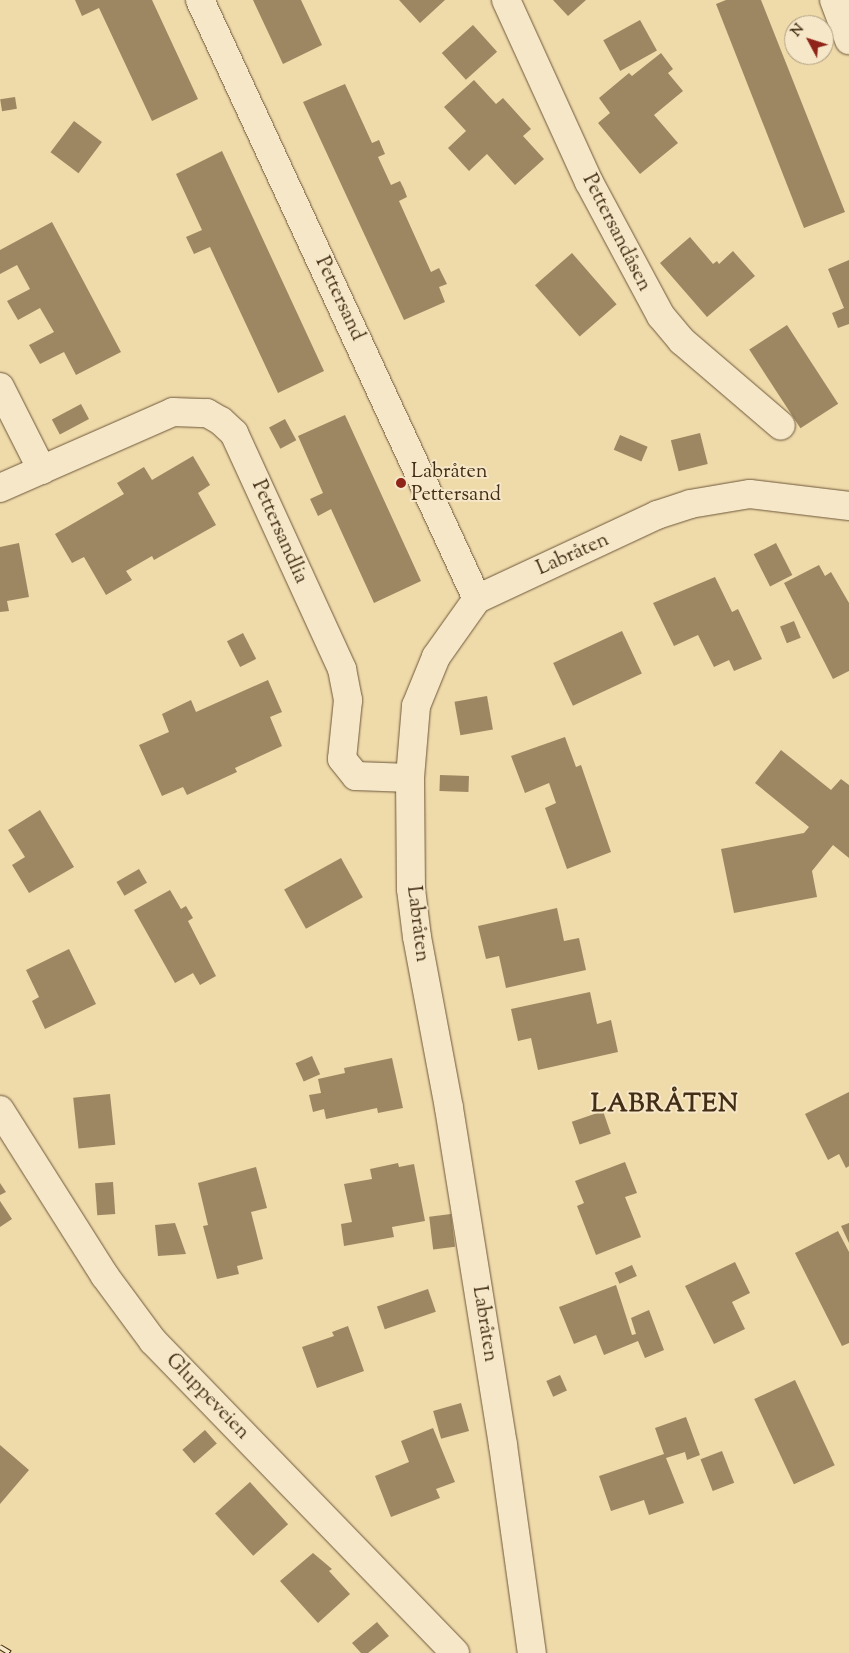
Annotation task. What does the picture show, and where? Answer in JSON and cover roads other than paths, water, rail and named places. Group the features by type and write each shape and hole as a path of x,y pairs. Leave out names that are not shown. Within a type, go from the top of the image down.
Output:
{"street":[{"name":"Pettersand","path":"200,0 476,598"},
{"name":"Pettersandåsen","path":"506,0 589,182 661,316 682,341 781,426"},
{"path":"834,0 849,40"},
{"path":"0,387 42,470"},
{"name":"Pettersandlia","path":"0,488 173,412 198,412 222,421 234,433 342,669 348,700 342,759 356,776 410,778"},
{"name":"Labråten","path":"532,1653 503,1445 452,1127 417,937 412,889 410,778 412,730 423,682 451,632 476,598 657,516 690,504 750,494 849,506"},
{"name":"Gluppeveien","path":"0,1110 105,1276 154,1342 455,1653"}],"railway":[{"path":"0,1647 10,1653"}],"place":[{"name":"Labråten Pettersand","path":"401,483"}],"district":[{"name":"LABRÅTEN","path":"665,1105"}]}
